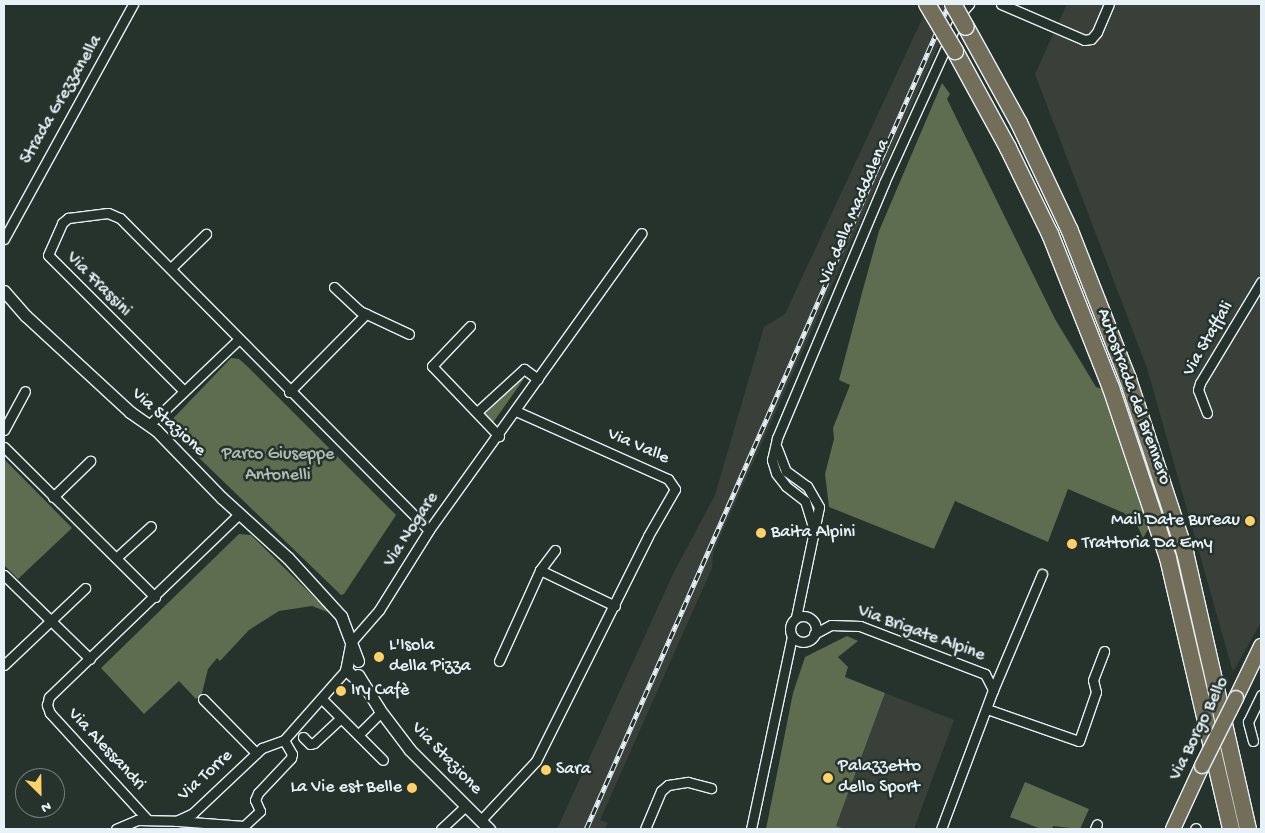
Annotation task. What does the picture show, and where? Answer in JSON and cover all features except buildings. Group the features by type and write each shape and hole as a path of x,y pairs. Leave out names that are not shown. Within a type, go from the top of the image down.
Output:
{"highway":[{"name":"Autostrada del Brennero","path":"928,4 1008,148 1050,234 1111,388 1168,558 1231,829"},
{"name":"Autostrada del Brennero","path":"953,4 1019,123 1070,232 1128,379 1185,552 1248,829"}],"main road":[{"name":"Via Borgo Bello","path":"1174,829 1202,766 1261,646"}],"street":[{"name":"Strada Grezzanella","path":"4,239 134,4"},
{"name":"Via della Maddalena","path":"751,829 789,659 792,636 791,624 796,617 803,594 814,530 818,520 815,497 780,463 776,454 777,438 884,183 962,12 969,4"},
{"path":"1001,4 1078,38 1091,39 1109,4"},
{"name":"Via Frassini","path":"184,391 54,265 48,256 48,247 62,223 68,218 108,213 120,218 289,392 429,530"},
{"name":"Via Nogare","path":"352,641 379,610 429,530 499,436 642,233"},
{"path":"170,268 206,234"},
{"name":"Via Staffali","path":"1207,413 1198,390 1200,383 1261,282"},
{"path":"334,287 366,314 408,334"},
{"name":"Via Stazione","path":"4,291 8,301 130,412 150,424 239,514 288,558 335,608 346,625 352,641 355,671 381,712 410,750 489,829"},
{"path":"289,392 366,314"},
{"path":"470,326 432,366 499,436"},
{"path":"150,424 239,340"},
{"path":"477,412 524,369 538,379"},
{"path":"4,430 25,391"},
{"name":"Via Valle","path":"480,821 536,761 658,518 675,492 674,484 516,411"},
{"path":"4,448 155,596"},
{"path":"53,497 90,462"},
{"name":"Via Alessandri","path":"147,819 65,730 50,713 46,705 49,697 239,514"},
{"path":"116,558 151,526"},
{"path":"499,661 540,570 555,550"},
{"path":"540,570 615,606"},
{"name":"Via Brigate Alpine","path":"941,829 993,690 1042,574"},
{"path":"4,576 90,659"},
{"path":"4,665 85,588"},
{"name":"Via della Maddalena","path":"789,659 814,634 803,594"},
{"path":"796,617 811,619"},
{"name":"Via Brigate Alpine","path":"811,619 828,626 860,626 976,669 985,674 993,690"},
{"name":"Via Brigate Alpine","path":"814,634 828,626"},
{"path":"792,636 804,642"},
{"path":"987,709 1079,741 1096,692 1093,680 1104,651"},
{"name":"Via Torre","path":"176,821 208,801 218,786 256,753 284,740 322,699 355,671"},
{"path":"1253,741 1248,722 1261,695"},
{"path":"322,699 383,760"},
{"name":"Via Torre","path":"203,700 256,753"},
{"path":"359,734 381,712"},
{"path":"303,737 310,744 314,743 340,719"},
{"name":"Via Torre","path":"116,829 137,820 147,819 240,829 260,811 256,800 258,793 291,758 292,754 284,740"},
{"path":"645,829 661,791 668,785 688,782 712,788"},
{"path":"441,829 466,806"}],"shaded area":[{"path":"929,4 957,4 713,553 712,568 600,820 608,823 605,829 557,829 673,574 715,495 764,327 785,314"},
{"path":"1067,4 1261,4 1261,622 1233,672 1147,368 1035,74"},
{"path":"885,693 954,720 914,829 845,829 836,826"}],"green space":[{"path":"942,83 950,94 947,99 1055,319 1096,387 1106,390 1149,528 1143,538 1137,525 1124,513 1068,489 1048,542 955,501 934,549 829,507 825,474 834,439 833,428 850,385 839,380 862,293 879,231"},
{"name":"Parco Giuseppe Antonelli","path":"231,358 239,359 247,366 396,515 344,594 341,595 166,426"},
{"path":"520,378 523,380 492,424 484,415"},
{"path":"4,459 72,528 18,579 4,565"},
{"path":"239,534 251,535 330,613 312,606 279,611 249,630 220,661 217,658 208,669 202,693 196,699 179,681 144,714 101,668"},
{"path":"847,636 858,641 838,657 848,667 845,677 885,693 836,826 845,829 766,829 793,693 805,657"},
{"path":"1025,782 1089,809 1080,829 1053,826 1052,829 1041,829 1010,817"}],"railway":[{"path":"586,829 949,4"}],"place":[{"name":"Mail Date Bureau","path":"1250,521"},
{"name":"Baita Alpini","path":"761,533"},
{"name":"Trattoria Da Emy","path":"1072,544"},
{"name":"L'Isola della Pizza","path":"379,657"},
{"name":"Iry Cafè","path":"341,691"},
{"name":"Sara","path":"546,770"},
{"name":"Palazzetto dello Sport","path":"828,778"},
{"name":"La Vie est Belle","path":"412,788"}]}
